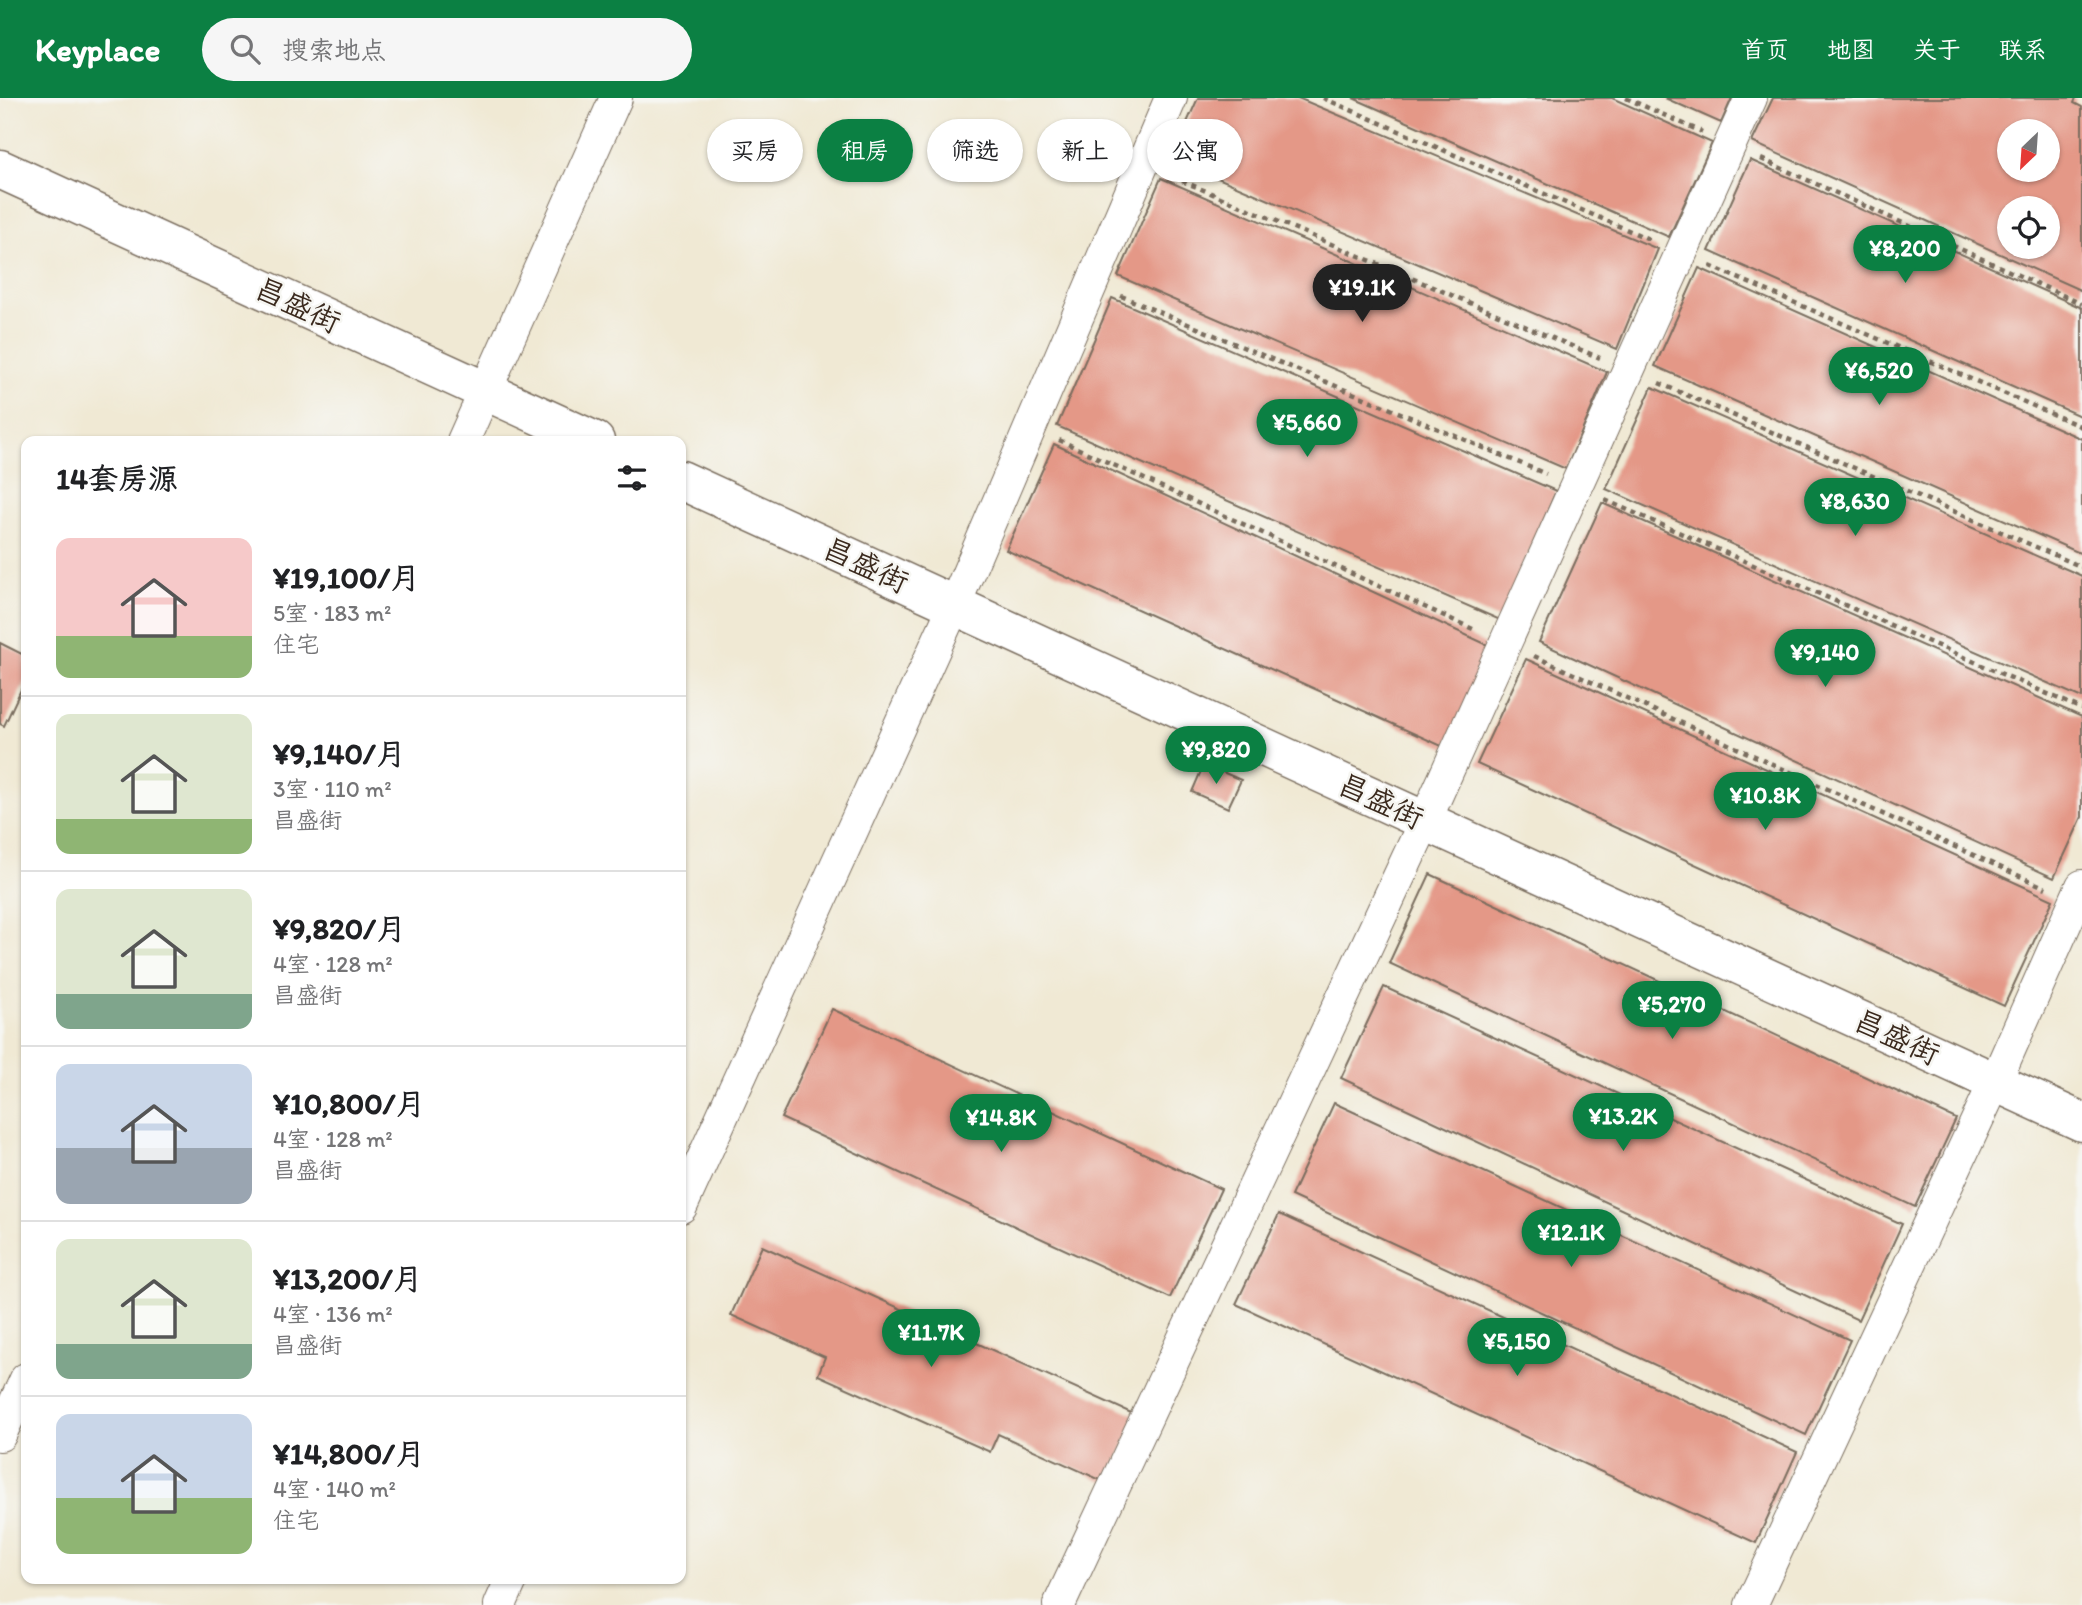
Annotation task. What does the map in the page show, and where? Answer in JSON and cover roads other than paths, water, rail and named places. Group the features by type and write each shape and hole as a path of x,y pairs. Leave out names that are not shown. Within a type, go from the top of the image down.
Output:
{"street":[{"path":"465,436 616,98"},
{"path":"686,1197 954,606 1171,98"},
{"path":"1059,1605 1425,821 1751,98"},
{"name":"昌盛街","path":"0,169 584,436"},
{"name":"昌盛街","path":"686,482 2082,1122"},
{"path":"1751,1605 1995,1082 2079,894"},
{"path":"0,1435 21,1390"},
{"path":"500,1605 509,1584"}]}
